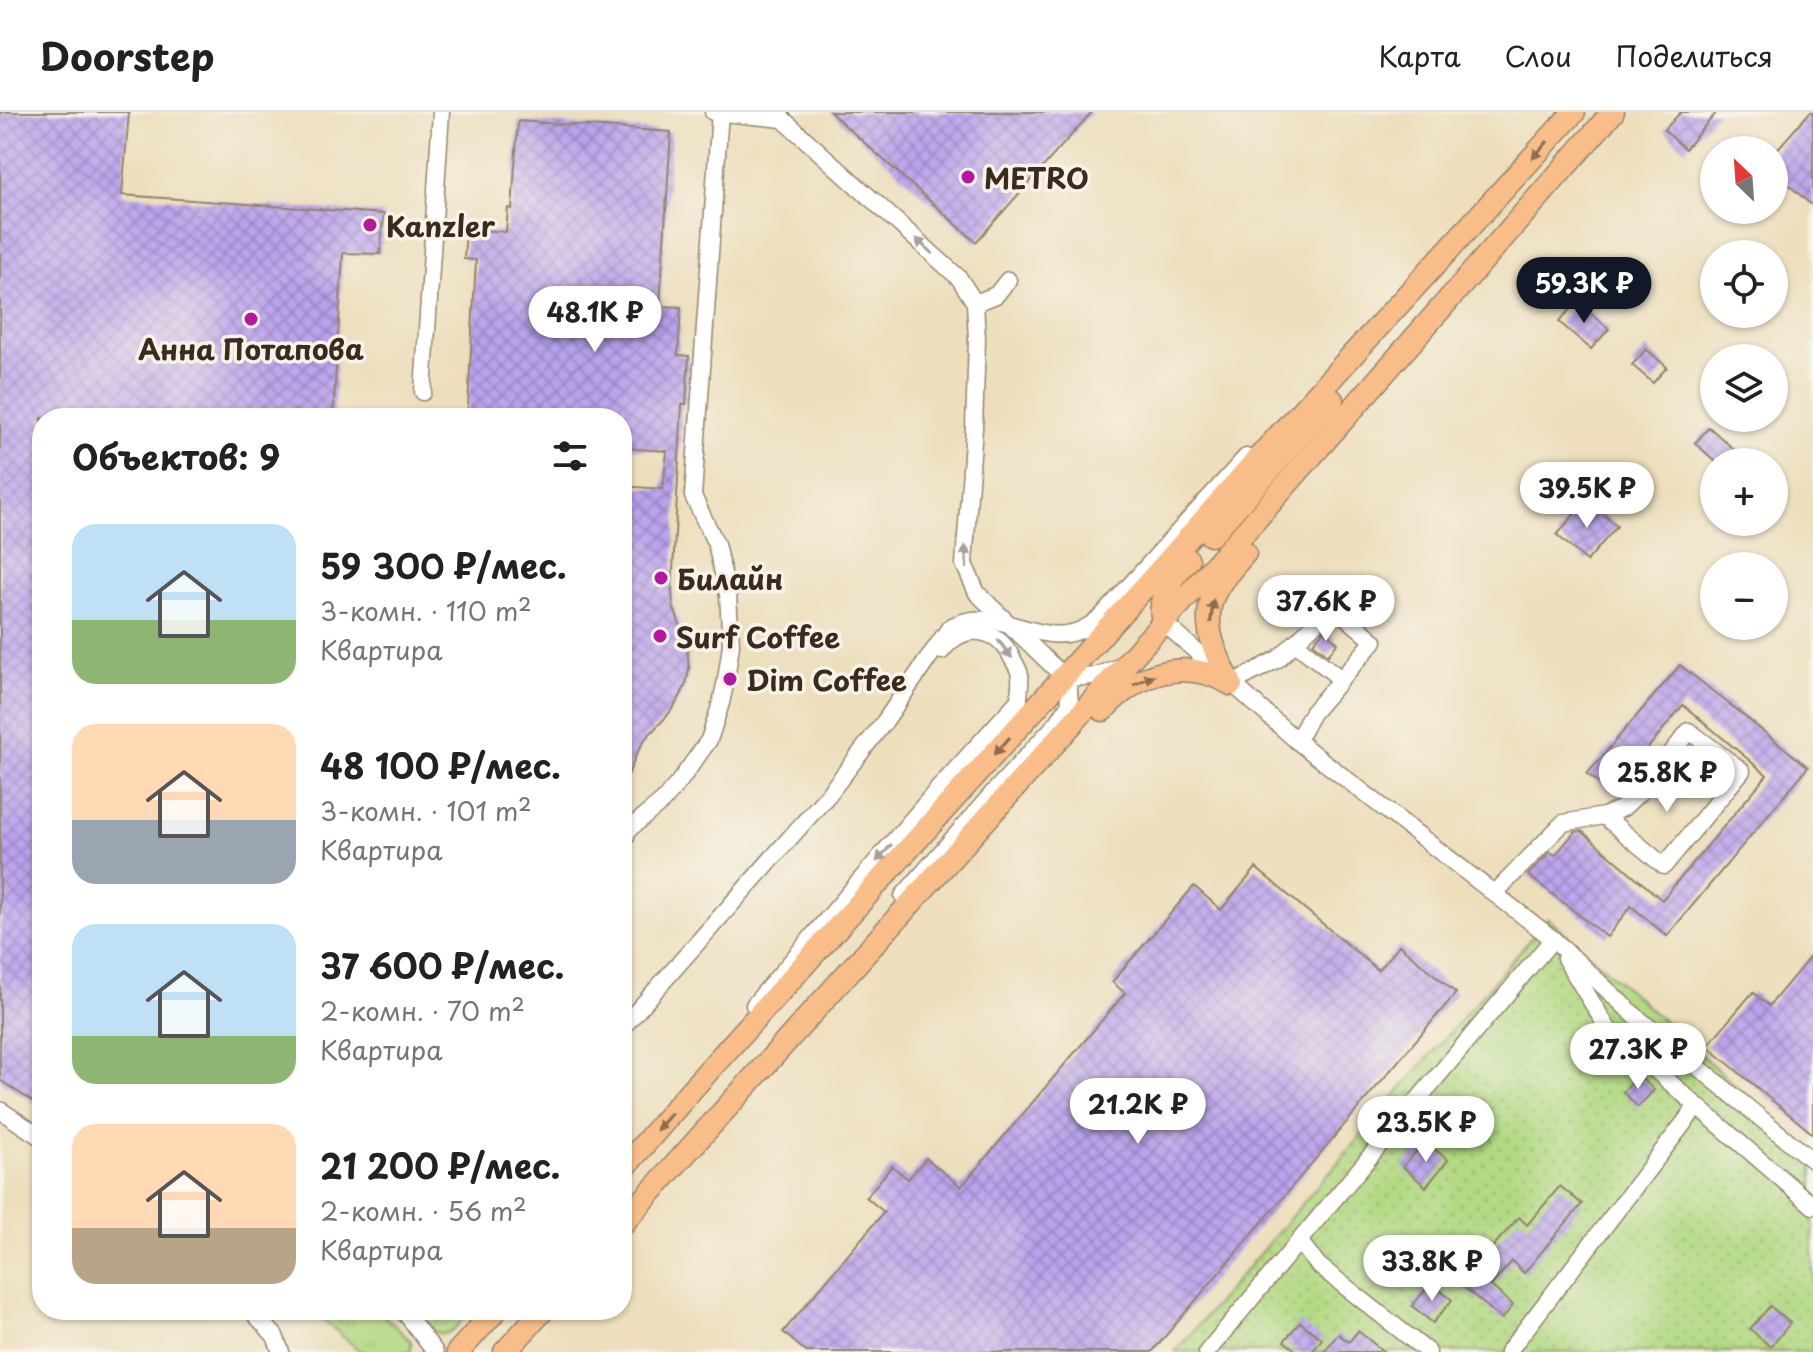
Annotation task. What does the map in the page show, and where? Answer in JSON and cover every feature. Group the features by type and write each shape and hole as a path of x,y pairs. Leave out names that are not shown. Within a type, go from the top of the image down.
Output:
{"main road":[{"path":"632,1159 1254,463 1574,112"},
{"path":"632,1213 1250,526 1613,112"},
{"path":"1231,684 1215,654 1210,634 1210,609 1214,594 1226,576 1621,124 1626,112"},
{"path":"1163,622 1161,601 1179,570 1442,277 1469,229"},
{"path":"1095,642 1133,624 1163,622"},
{"path":"853,969 883,956 1116,696 1141,679 1175,671 1217,676 1231,684"},
{"path":"458,1352 487,1320"},
{"path":"505,1352 534,1320"}],"street":[{"path":"423,392 441,112"},
{"path":"632,827 663,801 679,782 709,740 721,703 731,645 728,595 716,544 693,496 718,112 776,116 959,278 975,303 974,428 964,564 977,593 1064,677 1070,703 1058,722 732,1093 723,1111"},
{"path":"975,303 996,295 1008,280"},
{"path":"632,1017 837,783 885,721 950,627 963,620 1005,621 1033,631 1063,634 1083,629 1101,617 1345,350 1390,315"},
{"path":"1231,684 1278,659 1333,606 1374,641 1312,713 1297,741"},
{"path":"1163,622 1297,741 1554,940 1633,1014 1813,1161"},
{"path":"691,1090 701,1067 938,789 1019,700 1020,674 1010,653 997,638 981,631 963,634 949,642 850,776 837,783"},
{"path":"1295,643 1341,679"},
{"path":"1064,677 1083,679 1129,661"},
{"path":"1495,893 1563,823 1604,816 1623,808 1641,791 1689,731 1742,771 1664,866 1604,816"},
{"path":"1554,940 1608,1029 1813,1206"},
{"path":"1207,1352 1554,940"},
{"path":"1508,1352 1697,1106"},
{"path":"0,1110 32,1131"},
{"path":"1299,1241 1318,1265 1428,1352"},
{"path":"260,1320 275,1336 281,1352"},
{"path":"411,1320 435,1352"}],"green space":[{"path":"1548,918 1813,1155 1813,1352 1175,1352"},
{"path":"324,1320 389,1320 411,1341 411,1352 361,1352"},
{"path":"428,1320 462,1320 450,1332 433,1331"}],"building":[{"path":"0,112 129,112 122,195 384,214 380,254 343,253 334,408 32,408 32,1101 0,1080"},
{"name":"METRO","path":"830,112 1092,112 976,242"},
{"path":"1681,112 1717,112 1685,149 1664,130"},
{"path":"1813,112 1813,206 1788,184 1788,137"},
{"path":"518,121 671,132 660,306 681,307 678,355 689,356 686,404 682,404 672,589 673,606 687,643 689,670 679,699 645,739 632,765 632,487 663,489 667,451 632,449 632,408 468,408 476,260 464,259 466,229 506,232 508,208 512,209"},
{"path":"1577,301 1609,329 1591,349 1559,322"},
{"path":"1646,349 1667,367 1653,383 1632,365"},
{"path":"1705,432 1715,432 1732,448 1701,448 1695,443"},
{"path":"1586,500 1617,526 1587,561 1557,535"},
{"path":"1360,577 1387,600 1371,619 1344,596"},
{"path":"1324,630 1338,643 1328,655 1313,643"},
{"path":"1680,665 1808,767 1667,936 1631,906 1607,937 1528,875 1550,852 1555,855 1575,832 1582,831 1662,900 1767,775 1683,705 1612,792 1587,774"},
{"path":"1256,868 1378,970 1399,945 1456,993 1152,1352 806,1352 783,1332 884,1212 866,1197 892,1166 908,1179 926,1158 961,1187 1125,993 1112,982 1194,886 1221,910"},
{"path":"1813,953 1813,1134 1707,1046 1753,992 1769,1006"},
{"path":"1639,1076 1654,1090 1638,1107 1623,1092"},
{"path":"1425,1141 1448,1160 1426,1187 1403,1167"},
{"path":"1560,1186 1582,1204 1524,1273 1512,1261 1491,1286 1513,1305 1502,1319 1459,1283 1519,1217 1527,1225"},
{"path":"1431,1283 1452,1300 1433,1323 1412,1306"},
{"path":"1770,1306 1790,1323 1771,1347 1750,1329"},
{"path":"1300,1322 1322,1339 1312,1352 1298,1352 1284,1341"},
{"path":"1358,1331 1384,1352 1324,1352 1338,1334 1349,1342"}],"place":[{"name":"METRO","path":"968,177"},
{"name":"Kanzler","path":"370,225"},
{"name":"Анна Потапова","path":"251,319"},
{"name":"Билайн","path":"661,578"},
{"name":"Surf Coffee","path":"660,636"},
{"name":"Dim Coffee","path":"730,679"}]}
